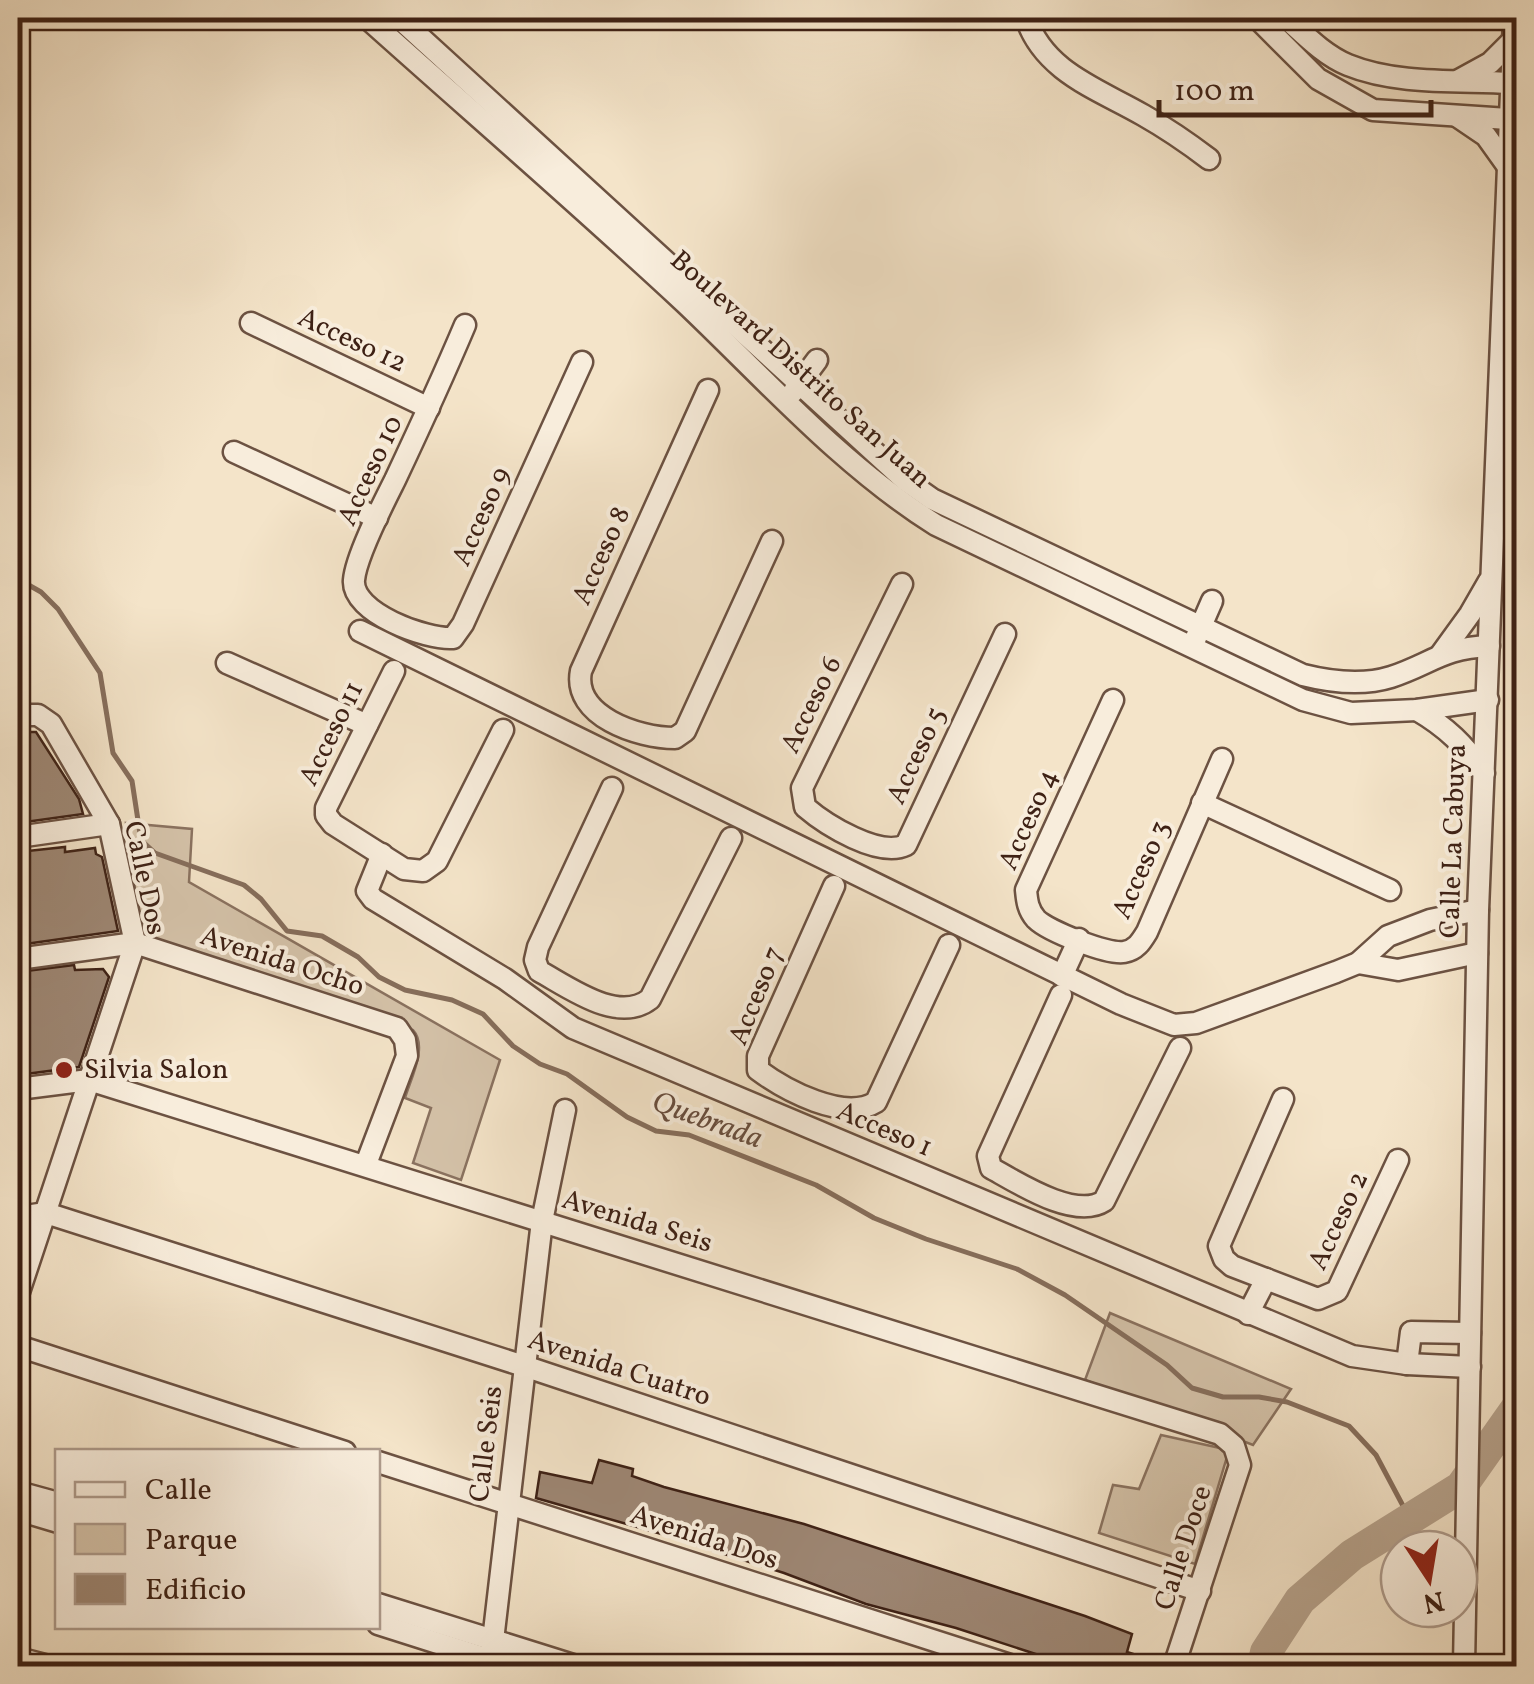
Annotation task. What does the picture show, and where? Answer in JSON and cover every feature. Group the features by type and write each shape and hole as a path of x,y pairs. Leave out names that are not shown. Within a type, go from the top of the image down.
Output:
{"street":[{"name":"Boulevard Distrito San Juan","path":"367,18 682,300 896,500 936,524 1196,638 1303,676 1362,682 1391,677 1464,647 1490,646"},
{"name":"Boulevard Distrito San Juan","path":"399,18 904,480 932,499 1196,638 1303,700 1352,714 1488,700"},
{"path":"1026,18 1030,31 1050,58 1077,80 1167,129 1209,159"},
{"path":"1257,18 1318,79 1373,110 1508,120"},
{"path":"1286,18 1345,64 1378,75 1510,83"},
{"name":"Calle La Cabuya","path":"1464,1666 1478,910 1514,18"},
{"path":"1459,80 1490,63 1513,40"},
{"path":"1457,116 1486,136 1506,164"},
{"name":"Acceso 12","path":"250,323 430,408"},
{"name":"Acceso 10","path":"396,624 362,603 354,579 377,518 465,325"},
{"path":"787,400 817,360"},
{"name":"Acceso 9","path":"396,624 434,639 453,638 463,624 582,362"},
{"name":"Acceso 8","path":"627,728 591,708 578,684 581,671 708,390"},
{"path":"234,452 377,518"},
{"path":"613,756 627,728 665,738 674,738 685,730 772,542"},
{"path":"1440,654 1470,614 1492,574"},
{"name":"Acceso 6","path":"846,834 805,807 802,788 902,584"},
{"path":"1196,638 1212,601"},
{"path":"387,644 396,624"},
{"path":"360,630 832,864 1062,986 1174,1025 1196,1023 1358,964 1388,936 1430,920 1478,910"},
{"name":"Acceso 5","path":"846,834 880,848 896,850 906,844 1005,634"},
{"path":"227,663 367,725"},
{"name":"Acceso 11","path":"382,854 333,824 326,815 394,671"},
{"name":"Acceso 4","path":"1079,940 1037,920 1027,904 1026,890 1113,700"},
{"path":"1416,710 1442,725 1465,746 1484,772"},
{"name":"Calle Dos","path":"18,1295 134,942 108,824 51,724 28,715"},
{"path":"382,854 404,868 423,872 430,869 503,730"},
{"name":"Acceso 3","path":"1079,940 1122,953 1137,947 1222,759"},
{"path":"612,788 538,947 536,960 539,971 587,997 628,1010 650,999 731,838"},
{"path":"1202,803 1390,890"},
{"path":"18,838 108,824"},
{"path":"832,864 846,834"},
{"name":"Acceso 1","path":"382,854 367,891 373,899 505,979 573,1028 1352,1356 1470,1367"},
{"name":"Acceso 7","path":"834,886 758,1056 758,1070 811,1100 854,1110 876,1102 950,946"},
{"path":"1079,940 988,1156 990,1168 1032,1191 1084,1208 1104,1200 1180,1048"},
{"name":"Avenida Ocho","path":"18,960 134,942 397,1028 405,1040 407,1056 366,1164"},
{"path":"1358,964 1398,970 1477,953"},
{"path":"573,1028 587,997"},
{"name":"Avenida Seis","path":"18,1089 89,1080 1220,1434 1234,1446"},
{"path":"1248,1314 1266,1279 1232,1266 1218,1246 1283,1099"},
{"path":"800,1125 811,1100"},
{"name":"Calle Seis","path":"496,1658 508,1504 542,1221 565,1110"},
{"name":"Acceso 2","path":"1266,1279 1318,1298 1337,1291 1398,1160"},
{"path":"1021,1216 1032,1191"},
{"name":"Avenida Cuatro","path":"18,1216 46,1213 524,1366 1200,1591"},
{"path":"1408,1364 1411,1332 1470,1333"},
{"path":"18,1346 336,1449"},
{"name":"Calle Doce","path":"1174,1666 1240,1465 1234,1446"},
{"name":"Avenida Dos","path":"380,1463 1014,1666"},
{"path":"18,1492 55,1502"},
{"path":"18,1510 55,1521"},
{"path":"380,1605 496,1658"},
{"path":"380,1625 496,1658 576,1666"},
{"path":"18,1658 48,1666"}],"green space":[{"path":"126,823 192,829 189,882 500,1060 461,1180 413,1163 431,1108 405,1098 419,1053 413,1030 141,935"},
{"path":"1110,1313 1291,1389 1253,1445 1085,1380"},
{"path":"1161,1435 1229,1450 1195,1564 1099,1533 1113,1485 1139,1489"}],"building":[{"path":"18,732 36,732 79,799 83,814 18,823"},
{"path":"65,847 65,852 95,848 102,857 118,931 18,945 18,852"},
{"path":"74,965 75,970 103,969 109,977 79,1067 18,1075 18,972"},
{"path":"599,1460 633,1469 632,1476 664,1487 804,1524 1085,1616 1132,1634 1127,1652 1161,1666 1081,1666 1051,1659 866,1604 665,1535 536,1498 540,1472 592,1483"}],"waterway":[{"name":"Quebrada","path":"18,579 41,592 58,609 100,673 113,753 132,781 141,840 155,853 244,885 287,931 322,936 358,957 379,977 405,990 452,1000 483,1014 513,1046 540,1064 567,1074 627,1117 656,1131 689,1135 816,1185 874,1218 1017,1269 1065,1295 1167,1365 1192,1388 1223,1397 1287,1402 1349,1426 1376,1455 1410,1519"},
{"path":"1263,1666 1266,1652 1300,1600 1352,1555 1461,1487 1516,1409"}],"place":[{"name":"Silvia Salon","path":"64,1070"}]}
